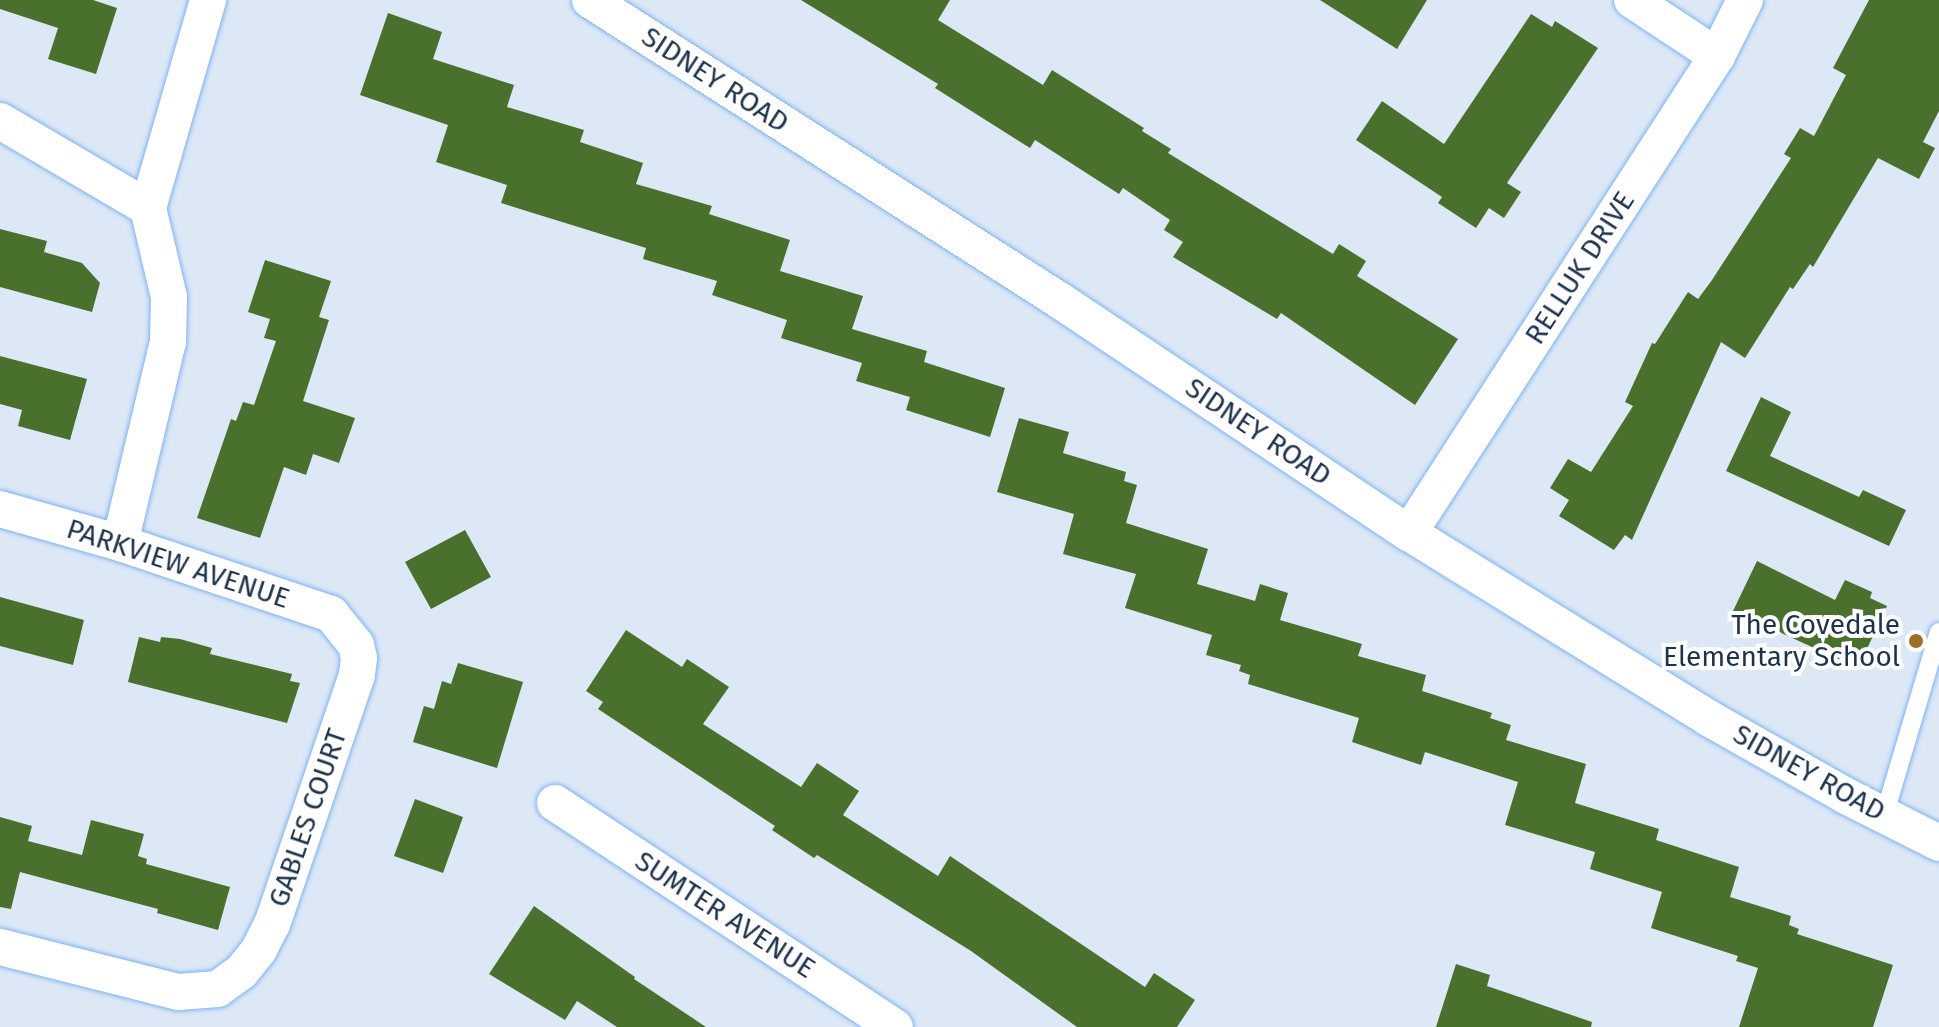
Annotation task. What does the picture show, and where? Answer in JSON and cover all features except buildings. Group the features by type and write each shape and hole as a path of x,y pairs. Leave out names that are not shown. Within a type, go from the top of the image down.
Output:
{"street":[{"path":"120,543 168,342 169,297 148,208 208,0"},
{"name":"SIDNEY ROAD","path":"590,0 1059,300 1409,533 1710,719 1884,816 1939,843"},
{"path":"1632,0 1717,56"},
{"name":"RELLUK DRIVE","path":"1409,533 1717,56 1745,0"},
{"path":"0,121 148,208"},
{"name":"PARKVIEW AVENUE","path":"0,509 120,543 331,614 348,633"},
{"name":"GABLES COURT","path":"0,947 178,992 218,989 241,972 259,950 272,924 357,675 359,658 348,633"},
{"name":"SUMTER AVENUE","path":"555,803 895,1027"}],"lane":[{"path":"1884,816 1939,632"}],"place":[{"name":"The Covedale Elementary School","path":"1916,641"}]}
